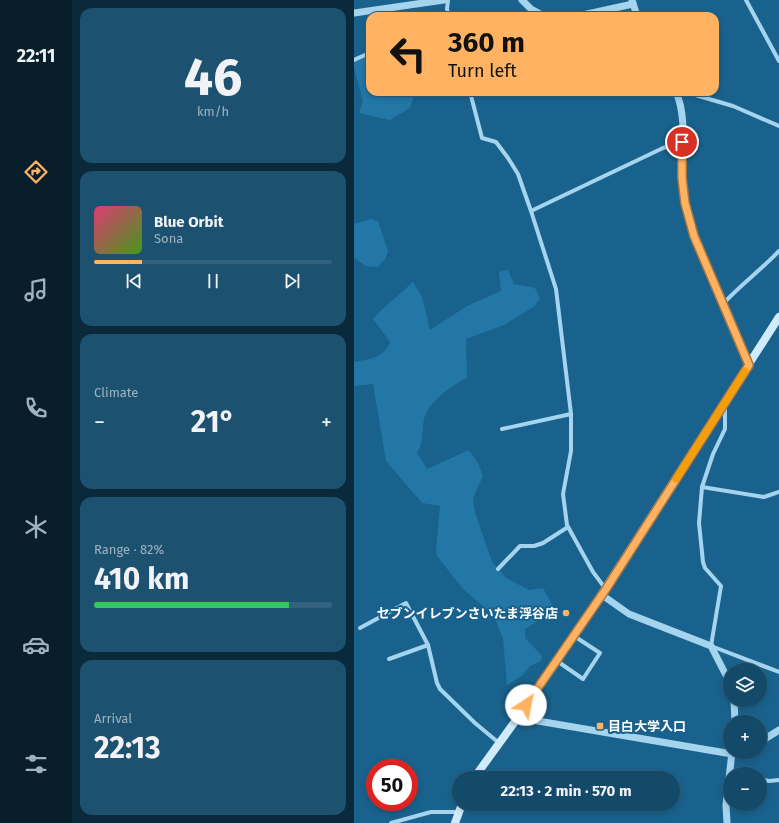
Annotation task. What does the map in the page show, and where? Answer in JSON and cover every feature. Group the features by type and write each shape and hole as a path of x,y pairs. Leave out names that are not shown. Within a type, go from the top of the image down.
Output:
{"main road":[{"path":"479,771 519,716 604,592 779,317"},
{"path":"455,823 459,811"}],"street":[{"path":"383,12 444,0"},
{"path":"448,0 448,12"},
{"path":"522,0 531,9 537,12"},
{"path":"746,0 779,61"},
{"path":"594,12 633,2 637,12"},
{"path":"354,13 366,13"},
{"path":"354,60 366,54"},
{"path":"471,96 482,138 496,142 513,166 531,211 556,289 571,414 571,451 563,494 568,527 604,592 629,614 779,672"},
{"path":"678,96 680,102 682,121 682,178 685,203 694,236 749,365"},
{"path":"699,96 733,106 779,126"},
{"path":"531,211 663,148 682,142"},
{"path":"723,304 779,251"},
{"path":"723,669 711,646 721,586 705,568 699,523 702,487 713,454 725,429 725,402"},
{"path":"502,429 571,414"},
{"path":"702,487 764,497 779,492"},
{"path":"498,569 520,546 534,546 543,543 568,527"},
{"path":"360,628 406,603 428,645 437,683 440,689 475,723 499,743"},
{"path":"557,661 583,679 600,653 574,636"},
{"path":"389,659 428,645"},
{"path":"519,716 538,721 723,752"},
{"path":"767,738 779,730"},
{"path":"767,781 779,780"},
{"path":"391,823 431,812 452,809"},
{"path":"726,811 727,823"}],"shaded area":[{"path":"366,54 366,96 414,96 410,108 390,120 359,113 363,101 354,68 354,62"},
{"path":"371,219 378,221 388,251 385,259 378,267 366,266 354,258 354,224"},
{"path":"508,270 514,284 535,288 540,298 535,306 504,325 466,339 467,378 441,395 426,414 423,425 422,440 417,453 427,469 469,450 478,463 483,476 473,498 475,512 492,562 506,578 529,590 543,588 553,606 541,619 525,629 525,638 542,656 541,661 530,666 523,675 507,685 503,639 494,616 463,589 437,556 436,550 440,506 422,503 386,461 373,384 354,386 354,362 370,359 380,355 387,348 390,342 373,319 413,282 422,297 430,330 467,306 501,291 499,272"}],"slow traffic":[{"path":"676,479 745,371"}],"place":[{"name":"セブンイレブンさいたま浮谷店","path":"566,613"},
{"name":"目白大学入口","path":"600,726"}],"route":[{"path":"526,705 606,589 749,365 694,236 685,203 682,178 682,142"}]}
